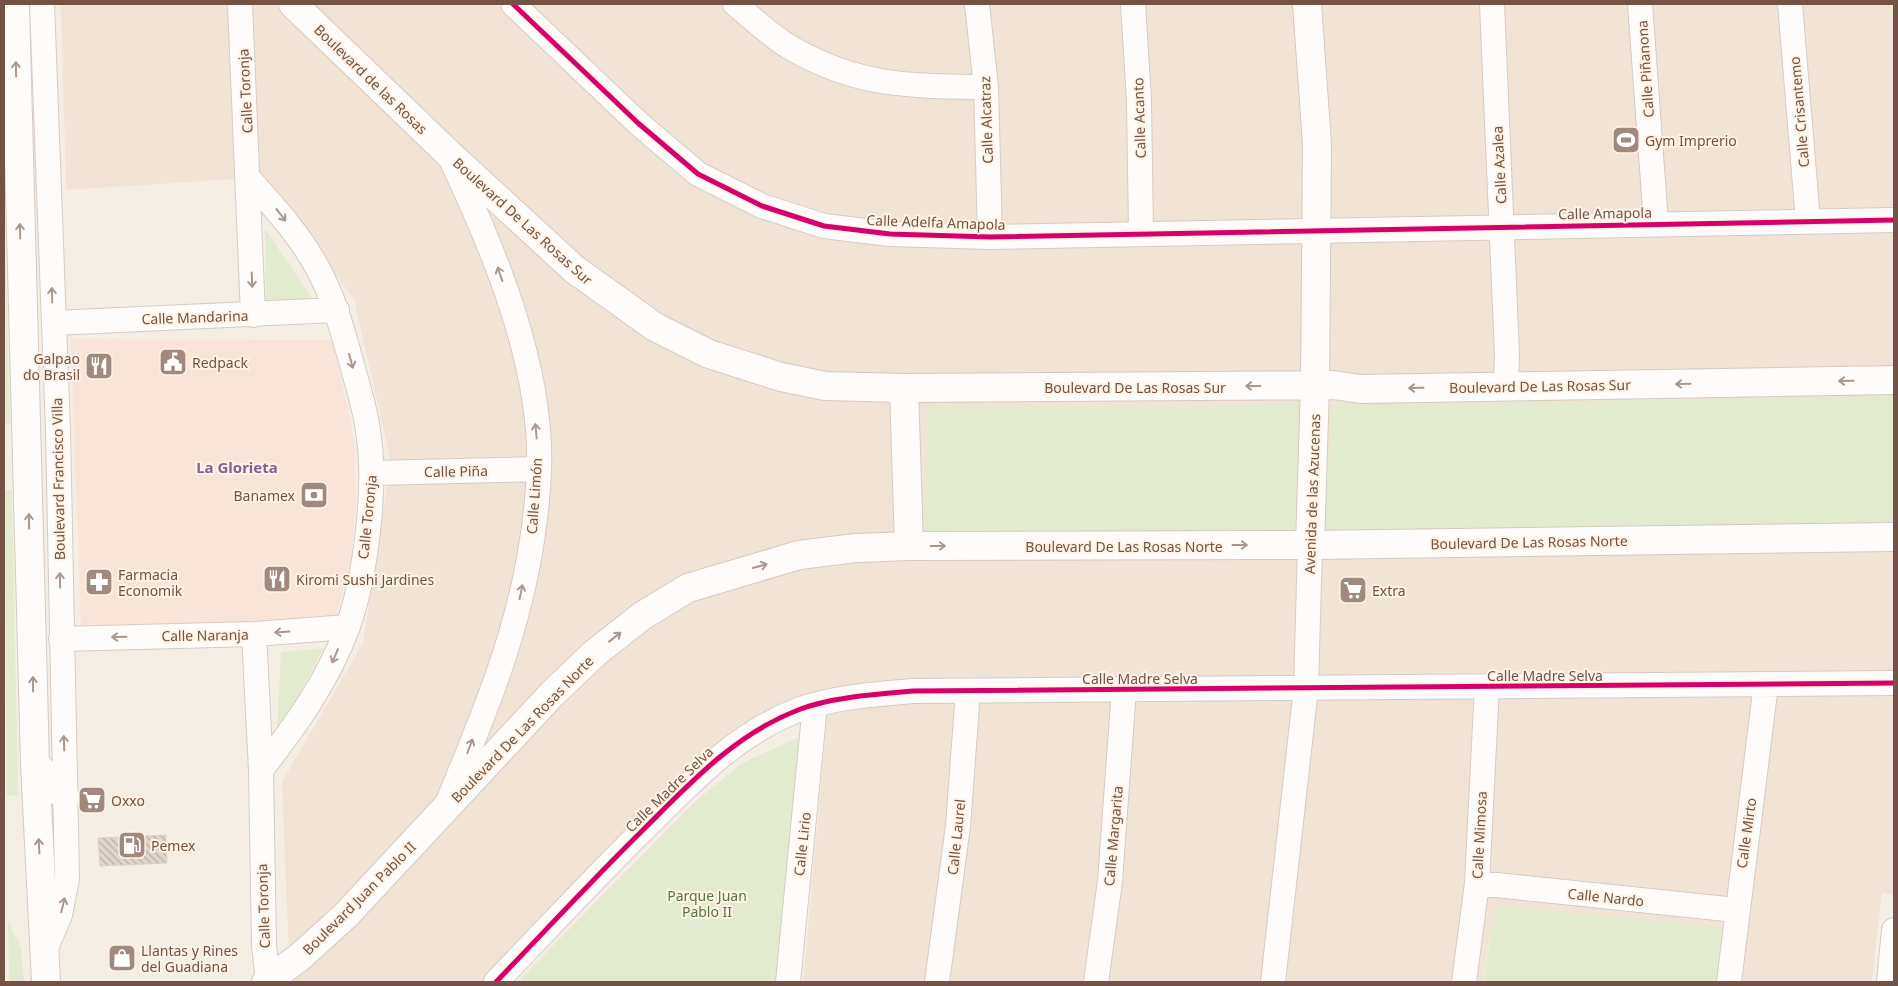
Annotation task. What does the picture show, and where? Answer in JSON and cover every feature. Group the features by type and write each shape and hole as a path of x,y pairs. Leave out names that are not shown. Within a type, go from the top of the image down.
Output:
{"main road":[{"name":"Boulevard Francisco Villa","path":"15,4 35,763 46,982"},
{"name":"Boulevard de las Rosas","path":"294,4 449,154"},
{"name":"Avenida de las Azucenas","path":"1307,4 1317,144 1316,386 1310,545"},
{"name":"Boulevard De Las Rosas Sur","path":"449,154 574,270 655,326 709,354 781,377 825,386 904,388 1316,386 1361,388 1894,380"},
{"path":"904,388 909,546"},
{"name":"Boulevard De Las Rosas Norte","path":"446,808 552,694 595,653 642,616 688,588 799,555 856,548 909,546 1310,545 1894,537"},
{"path":"35,763 65,797"},
{"name":"Boulevard Juan Pablo II","path":"268,982 301,956 346,915 446,808"}],"street":[{"name":"Boulevard Francisco Villa","path":"42,4 54,323 67,879 60,916 45,950"},
{"name":"Calle Toronja","path":"240,4 249,179 253,314"},
{"name":"Calle Adelfa Amapola","path":"513,4 638,123 698,174 762,206 824,226 890,234 990,237 1141,232 1316,230"},
{"path":"735,4 792,49 846,75 909,86 986,87"},
{"name":"Calle Alcatraz","path":"978,4 986,87 990,237"},
{"name":"Calle Acanto","path":"1133,4 1139,100 1141,232"},
{"name":"Calle Azalea","path":"1492,4 1502,226 1506,387"},
{"name":"Calle Piñanona","path":"1640,4 1656,223"},
{"name":"Calle Crisantemo","path":"1790,4 1808,221"},
{"name":"Calle Limón","path":"446,808 497,677 520,598 535,519 539,469 531,382 516,320 496,261 449,154"},
{"name":"Calle Toronja","path":"249,179 297,236 318,268 337,310 368,430 373,473 369,525 360,577 348,627 318,693 262,770"},
{"name":"Calle Amapola","path":"1316,230 1894,220"},
{"name":"Calle Mandarina","path":"54,323 337,310"},
{"name":"Calle Piña","path":"373,473 539,469"},
{"name":"Avenida de las Azucenas","path":"1273,982 1306,688 1310,545"},
{"name":"Calle Naranja","path":"61,639 254,634 348,627"},
{"name":"Calle Toronja","path":"254,634 262,770 264,946 268,982"},
{"name":"Calle Madre Selva","path":"496,982 711,762 745,736 783,716 815,705 871,695 914,691 1894,683"},
{"name":"Calle Mirto","path":"1729,982 1736,910 1766,684"},
{"name":"Calle Mimosa","path":"1464,982 1477,883 1487,686"},
{"name":"Calle Margarita","path":"1096,982 1110,881 1124,689"},
{"name":"Calle Laurel","path":"937,982 958,826 968,691"},
{"name":"Calle Lirio","path":"788,982 815,705"},
{"name":"Calle Nardo","path":"1477,883 1736,910"},
{"path":"1889,982 1894,930"}],"shaded area":[{"path":"61,4 1894,4 1894,896 1882,892 1872,982 1725,982 1496,907 1482,982 803,982 829,696 741,728 488,982 290,982 282,782 363,643 391,462 354,299 264,177 66,190"},
{"path":"71,339 332,340 351,423 355,455 356,506 351,558 336,617 81,630"}],"green space":[{"path":"4,182 10,424 4,424"},
{"path":"265,229 316,304 266,305"},
{"path":"1894,396 1894,526 1325,534 1331,405"},
{"path":"1299,404 1295,533 924,539 928,408"},
{"path":"4,489 12,490 18,796 7,795"},
{"path":"324,648 277,735 281,652"},
{"name":"Parque Juan Pablo II","path":"805,735 779,982 517,982 696,801 744,762"},
{"path":"1496,906 1732,928 1725,982 1483,982"},
{"path":"8,921 21,948 24,982 9,982"}],"building":[{"path":"166,835 167,863 100,866 98,838"}],"cycle path":[{"path":"513,4 638,123 698,174 762,206 824,226 890,234 990,237 1894,220"},
{"path":"496,982 589,884 681,792 716,760 735,745 776,720 798,710 825,702 914,691 1894,683"}],"place":[{"name":"Gym Imprerio","path":"1626,140"},
{"name":"Redpack","path":"173,362"},
{"name":"Galpao do Brasil","path":"99,366"},
{"name":"Banamex","path":"314,495"},
{"name":"Kiromi Sushi Jardines","path":"277,579"},
{"name":"Farmacia Economik","path":"99,582"},
{"name":"Extra","path":"1353,590"},
{"name":"Oxxo","path":"92,800"},
{"name":"Pemex","path":"132,845"},
{"name":"Llantas y Rines del Guadiana","path":"122,958"}],"district":[{"name":"La Glorieta","path":"237,467"}]}
